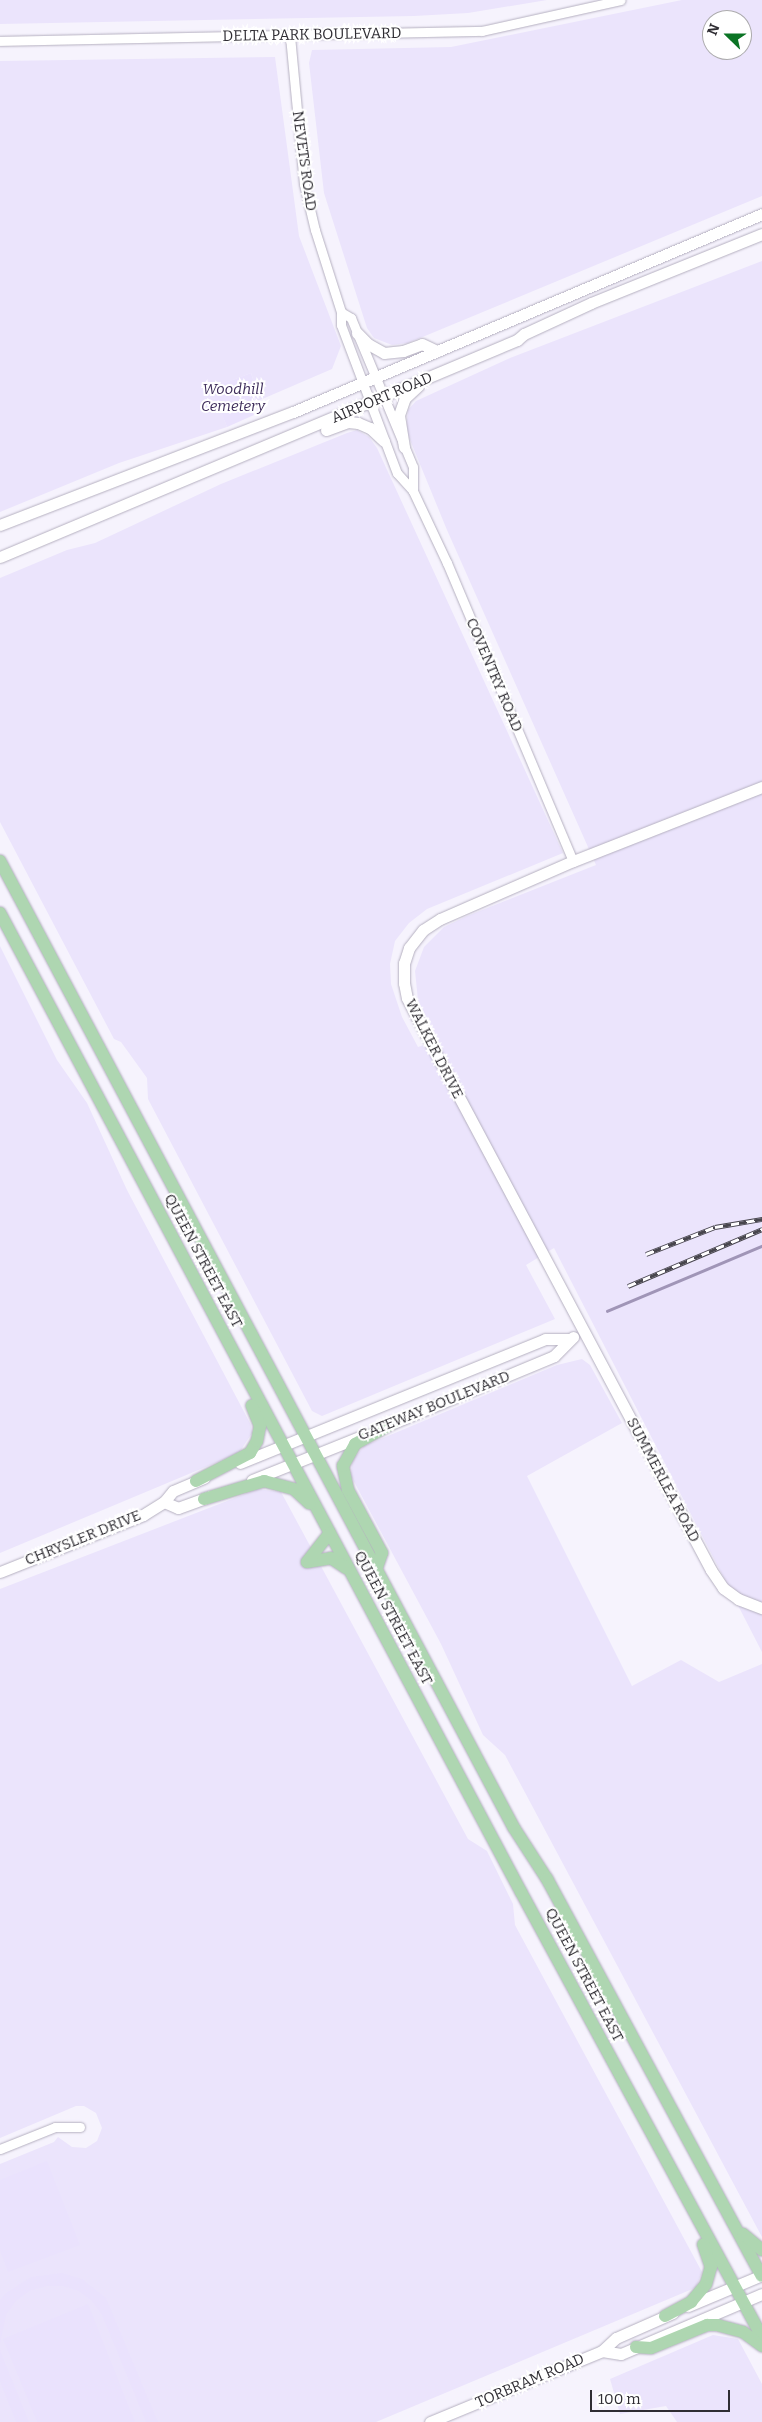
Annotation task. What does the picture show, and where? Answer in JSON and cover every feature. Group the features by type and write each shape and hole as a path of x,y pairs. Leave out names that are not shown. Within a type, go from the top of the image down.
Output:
{"main road":[{"name":"AIRPORT ROAD","path":"0,525 376,377 762,214"},
{"name":"AIRPORT ROAD","path":"0,557 183,478 305,431 434,375 591,303 762,234"},
{"path":"357,332 368,344 384,352 404,351 422,344 437,351"},
{"path":"404,447 399,422 404,402 414,389 434,375"},
{"path":"305,431 319,432 348,422 358,423 384,441"},
{"name":"WALKER DRIVE","path":"583,1332 407,998 404,982 404,963 409,948 423,930 440,919 573,861 762,787"},
{"name":"QUEEN STREET EAST","path":"0,861 514,1828 547,1879 762,2275"},
{"name":"QUEEN STREET EAST","path":"0,913 282,1446 762,2337"},
{"name":"GATEWAY BOULEVARD","path":"305,1436 545,1339 568,1339 583,1332"},
{"name":"SUMMERLEA ROAD","path":"583,1332 723,1588 738,1599 762,1608"},
{"name":"GATEWAY BOULEVARD","path":"292,1464 554,1356 568,1339"},
{"path":"196,1481 245,1457 257,1441 259,1420 235,1373 239,1363"},
{"path":"376,1570 382,1553 348,1490 343,1466 356,1444 393,1423"},
{"name":"CHRYSLER DRIVE","path":"0,1572 110,1529 164,1502 173,1491 305,1436"},
{"path":"164,1502 178,1508 292,1464"},
{"path":"204,1499 211,1500 257,1481 277,1483 301,1494 330,1534 307,1562 331,1558 350,1572"},
{"path":"664,2316 702,2292 710,2275 706,2251 681,2205 685,2195"},
{"path":"720,2200 744,2236 762,2250"},
{"name":"TORBRAM ROAD","path":"430,2422 602,2351 616,2338 762,2275"},
{"name":"TORBRAM ROAD","path":"602,2351 621,2354 762,2294"},
{"path":"636,2347 651,2348 707,2325 717,2325 743,2332 762,2346"}],"street":[{"name":"DELTA PARK BOULEVARD","path":"0,41 482,31 621,0"},
{"name":"NEVETS ROAD","path":"290,36 304,184 315,230 341,312 341,325 363,382"},
{"name":"NEVETS ROAD","path":"341,312 351,318 376,377"},
{"name":"COVENTRY ROAD","path":"376,377 413,467 413,491"},
{"name":"COVENTRY ROAD","path":"363,382 369,403 397,473 413,491 573,861"},
{"path":"0,2149 55,2127 80,2127"}],"shaded area":[{"path":"0,0 547,0 468,13 414,16 0,24"},
{"path":"682,0 762,0 762,196 408,343 392,345 374,338 367,328 324,193 309,63 312,50 451,47"},
{"path":"275,57 299,236 341,346 332,369 260,400 251,373 212,388 227,427 119,463 0,512 0,61"},
{"path":"762,261 762,1652 554,1248 526,1265 555,1319 322,1416 312,1411 148,1099 147,1078 121,1042 114,1039 0,822 0,578 67,550 95,543 221,484 347,433 357,430 369,437 377,448 563,853 427,909 409,923 395,941 390,964 391,984 402,1017 418,1047 438,1040 418,1000 415,971 424,947 444,927 467,916 596,865 447,530 406,430 408,410 416,401 510,358"},
{"path":"0,946 57,1060 87,1103 127,1190 251,1425 252,1433 239,1453 0,1553"},
{"path":"582,1359 590,1365 622,1423 527,1476 632,1686 681,1660 719,1682 762,1664 762,2237 505,1755 483,1735 441,1644 351,1476 352,1461 364,1446 557,1365"},
{"path":"258,1489 281,1492 468,1839 487,1851 513,1904 515,1925 702,2272 696,2287 690,2290 376,2422 0,2422 0,2164 54,2142 58,2137 72,2147 86,2148 97,2141 102,2128 96,2113 84,2106 76,2106 0,2138 0,1589"},
{"path":"713,2335 738,2339 762,2384 762,2422 677,2422 666,2406 620,2414 610,2379"}],"green space":[{"name":"Woodhill Cemetery","path":"251,373 260,400 250,404 254,415 227,427 211,388"},
{"path":"47,2161 80,2245 8,2272 0,2251 0,2180"},
{"path":"62,2273 82,2279 106,2298 158,2422 146,2422 102,2315 92,2301 79,2291 63,2286 46,2286 29,2291 16,2301 6,2315 0,2343 0,2300 6,2293 31,2277"},
{"path":"88,2304 135,2422 37,2422 3,2339"},
{"path":"0,2349 29,2422 16,2422 0,2382"}],"waterway":[{"path":"607,1311 762,1246"}],"railway":[{"path":"646,1254 715,1227 762,1219"},
{"path":"628,1286 762,1229"}]}
